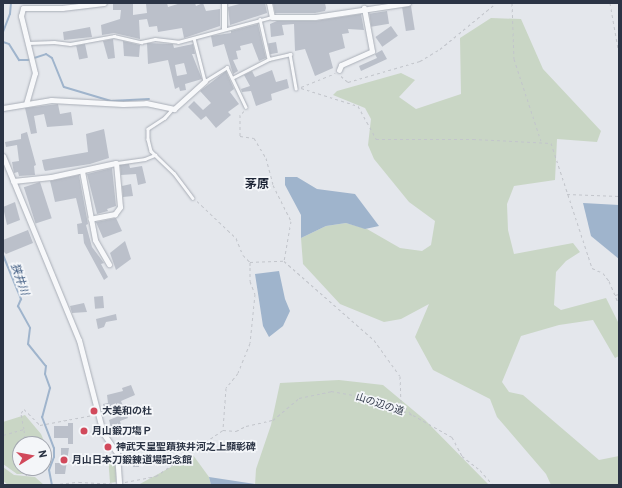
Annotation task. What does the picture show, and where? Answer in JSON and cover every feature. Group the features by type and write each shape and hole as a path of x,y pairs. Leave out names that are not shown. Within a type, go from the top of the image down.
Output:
{"street":[{"path":"26,104 35,73 21,16 24,8 62,8 104,3"},
{"path":"224,3 224,28"},
{"path":"269,3 272,17 315,17 364,8 408,3"},
{"path":"339,70 341,65 372,51 364,8"},
{"path":"3,108 51,100 123,104 146,103 174,109 205,81"},
{"path":"3,156 79,340 103,433 117,453 122,483"},
{"path":"13,181 51,178 116,163 120,207 116,214 90,219"},
{"path":"82,171 95,240 109,264"}],"lane":[{"path":"28,43 54,42 70,44 114,36 141,42 155,39 178,42 224,28 272,17"},
{"path":"260,19 269,59"},
{"path":"194,38 205,81 227,67 246,107"},
{"path":"232,78 269,59 290,54 296,88"},
{"path":"174,109 165,118 148,129 151,151 174,172 193,198"},
{"path":"116,163 145,160 155,155"}],"path":[{"path":"296,88 312,84 339,70 342,78 348,82 420,60 440,49 496,3"},
{"path":"512,3 514,59 541,142"},
{"path":"610,3 619,54"},
{"path":"296,88 358,106 376,139 473,139 551,143 592,268 602,273 619,305"},
{"path":"246,107 240,115 240,136 254,138 266,158 273,185 291,221 284,261"},
{"path":"567,194 619,196"},
{"path":"193,198 236,238 243,255 250,262 250,281 255,294 250,343 238,373 226,388 223,430"},
{"path":"250,262 284,261 374,340 400,376 401,402 406,411 413,415"},
{"path":"615,295 619,294"},
{"name":"山の辺の道","path":"48,485 122,483 156,476 223,430 236,431 246,426 273,420 299,398 324,391 364,397 413,415 452,437 462,456 474,464 493,485"},
{"path":"25,436 21,413 24,409 30,412 37,423 42,425 98,414"},
{"path":"3,435 24,429"},
{"path":"122,483 126,485"}],"green space":[{"path":"491,18 521,19 543,69 601,131 597,142 557,139 555,180 514,186 507,204 508,230 514,254 573,243 580,252 566,261 556,272 554,305 561,310 606,298 619,324 619,356 615,358 593,320 559,325 521,336 502,382 509,392 523,395 599,460 619,456 619,485 551,485 546,474 497,417 490,399 433,370 415,337 429,304 401,319 384,322 340,304 303,264 301,238 326,226 346,223 367,229 400,248 422,251 431,245 435,221 409,202 374,159 368,145 371,119 365,108 333,95 337,91 401,73 415,80 399,97 416,109 461,94 460,38"},
{"path":"339,380 383,385 425,420 489,485 255,485 256,469 271,425 280,383"},
{"path":"25,415 42,436 12,436 12,470 3,464 3,422"},
{"path":"115,454 116,482 110,483 108,455"},
{"path":"193,455 209,477 211,485 138,485"},
{"path":"3,467 12,474 12,476 35,477 44,485 8,485 3,481"}],"water":[{"path":"285,177 297,177 317,189 355,194 379,226 365,229 346,223 326,226 301,238 301,215 285,185"},
{"path":"583,203 619,205 619,259 591,236"},
{"path":"279,271 285,299 290,311 283,326 269,337 263,326 255,274"},
{"path":"209,477 255,484 255,485 211,485"}],"building":[{"path":"113,3 133,3 133,15 147,13 146,4 149,3 167,3 168,7 181,3 195,3 196,6 203,3 206,11 220,9 220,26 184,38 182,28 158,32 157,26 149,27 147,19 139,20 140,39 114,33 102,35 101,25 120,19 121,10 113,10"},
{"path":"243,3 265,3 267,13 230,25 228,7"},
{"path":"273,3 325,3 326,8 325,11 315,13 275,13"},
{"path":"411,6 415,30 406,31 402,7"},
{"path":"387,11 389,24 371,27 369,14"},
{"path":"361,14 364,30 348,29 349,33 342,34 345,48 329,53 333,68 315,76 305,49 295,51 294,24 282,25 284,35 271,37 270,24 277,21 315,21"},
{"path":"258,24 266,58 259,61 252,43 240,46 241,50 236,51 238,59 233,60 238,71 233,74 224,44 213,47 211,36 231,33 231,31"},
{"path":"391,26 398,36 382,47 375,37"},
{"path":"90,27 92,37 64,40 63,32"},
{"path":"113,39 115,58 108,59 103,41"},
{"path":"123,41 140,45 139,57 124,56"},
{"path":"276,42 278,53 270,54 268,43"},
{"path":"147,43 173,44 174,48 193,44 195,54 192,54 202,79 185,84 186,90 180,91 179,87 175,89 168,60 148,64","holes":["184,63 187,74 177,76 175,65"]},
{"path":"85,44 88,58 79,60 76,46"},
{"path":"382,50 387,59 361,71 359,66 377,58 375,54"},
{"path":"272,70 276,82 287,79 289,88 271,94 272,100 256,106 251,91 242,92 241,89 250,86 244,75 252,71 255,77"},
{"path":"226,71 234,89 230,92 239,104 228,112 231,115 216,128 206,116 201,120 188,107 194,101 203,110 211,103 200,91"},
{"path":"58,104 60,114 71,112 73,125 47,127 44,114 34,116 37,133 31,134 25,108"},
{"path":"104,129 109,158 90,164 45,171 42,160 88,152 86,134"},
{"path":"27,132 36,165 34,166 35,175 19,176 18,172 14,173 12,162 19,161 17,145 6,147 5,142 21,139 21,134"},
{"path":"129,164 130,168 142,166 146,183 138,185 136,174 121,175 120,165"},
{"path":"112,168 116,206 107,209 108,211 97,214 87,174"},
{"path":"79,175 88,224 86,225 92,247 104,263 101,264 108,277 104,280 84,243 83,234 78,234 77,224 82,223 76,198 55,202 50,181"},
{"path":"40,182 52,218 36,223 24,187"},
{"path":"131,184 133,196 123,197 122,186"},
{"path":"15,202 20,220 7,225 3,207"},
{"path":"116,218 122,231 103,238 96,222"},
{"path":"28,230 33,243 6,254 3,251 3,240"},
{"path":"125,241 131,259 116,270 110,253"},
{"path":"103,296 104,308 95,309 94,297"},
{"path":"84,303 87,312 72,313 70,306"},
{"path":"116,314 117,320 106,322 104,327 98,329 96,319"},
{"path":"131,385 135,395 121,401 128,418 120,421 121,425 111,428 109,420 119,416 115,407 105,410 103,404 108,403 107,395 123,391 122,388"},
{"path":"68,423 73,423 73,444 68,444 68,438 54,438 54,426 68,426"},
{"name":"月山日本刀鍛錬道場記念館","path":"61,448 69,448 65,474 55,474 55,463 61,463"},
{"path":"133,455 139,455 139,467 133,467"}],"waterway":[{"path":"3,32 10,14 11,3"},
{"path":"3,42 9,44 19,60 28,60 46,54 52,58 64,87 111,101 149,99"},
{"name":"狭井川","path":"3,255 21,299 18,306 30,328 28,344 46,366 45,374 50,388 42,417 54,448 54,457 49,470 52,485"}],"place":[{"name":"大美和の杜","path":"94,411"},
{"name":"月山鍛刀塲Ｐ","path":"84,431"},
{"name":"神武天皇聖蹟狹井河之上顯彰碑","path":"108,447"},
{"name":"月山日本刀鍛錬道場記念館","path":"64,460"}],"district":[{"name":"茅原","path":"257,184"}]}
